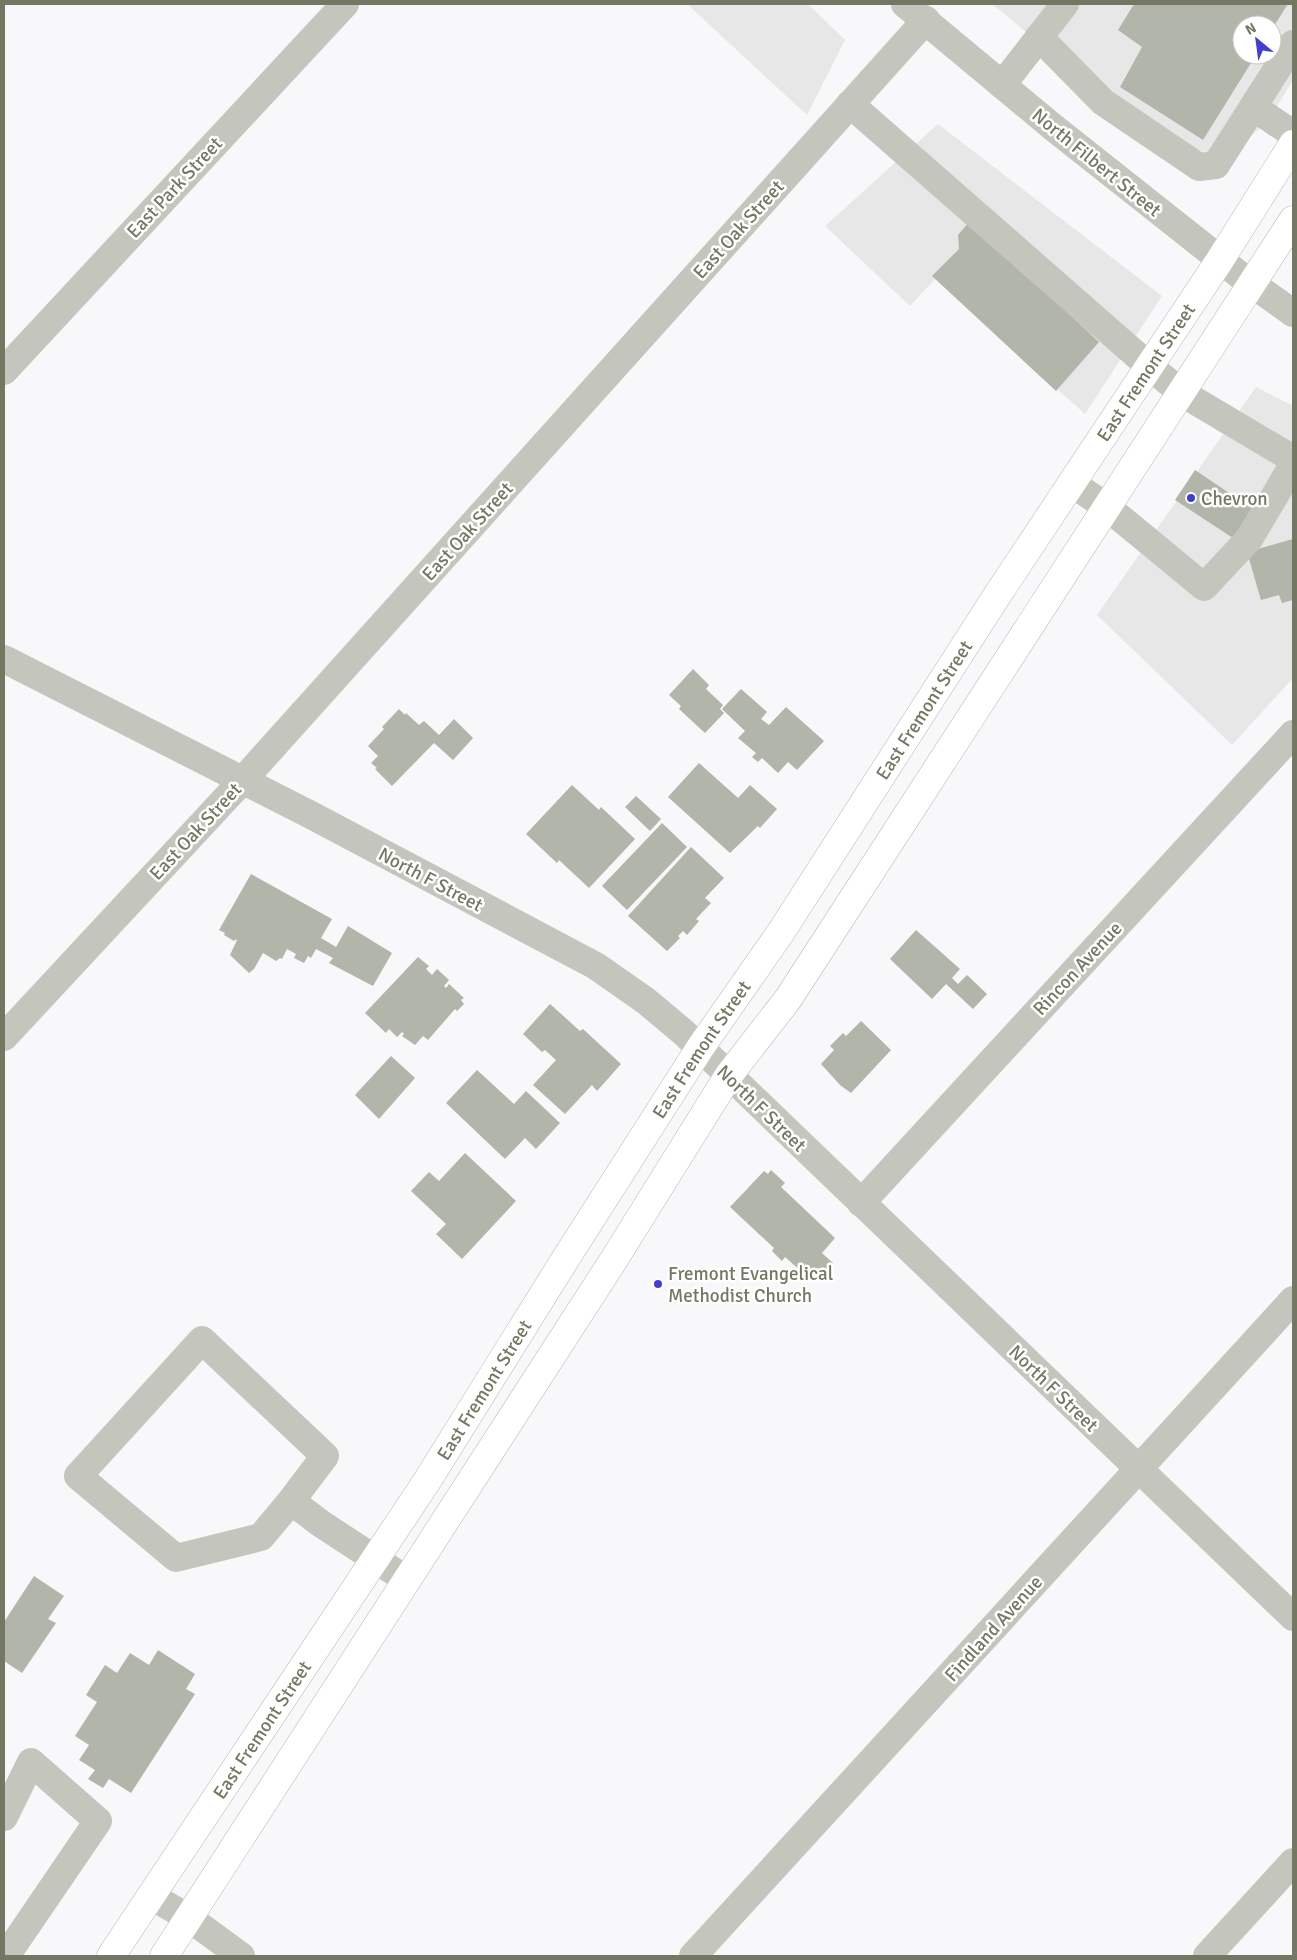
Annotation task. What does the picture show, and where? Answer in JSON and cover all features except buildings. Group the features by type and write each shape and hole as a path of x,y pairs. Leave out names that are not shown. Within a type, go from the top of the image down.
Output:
{"main road":[{"name":"East Fremont Street","path":"111,1956 427,1481 700,1048 781,932 998,594 1220,260 1293,144"},
{"name":"East Fremont Street","path":"164,1956 613,1261 729,1076 788,999 1293,220"}],"street":[{"name":"East Park Street","path":"4,371 345,4"},
{"path":"1002,85 1065,4"},
{"name":"North Filbert Street","path":"915,12 1054,128 1220,260 1293,313"},
{"name":"East Oak Street","path":"4,1037 243,780 850,104 915,12"},
{"path":"1040,37 1103,102 1199,167 1216,165 1293,44"},
{"path":"850,104 1182,393 1293,458"},
{"path":"1253,107 1293,134"},
{"path":"1072,483 1107,507 1204,587 1249,539 1293,465"},
{"name":"North F Street","path":"4,659 243,780 596,966 646,1001 700,1048 1293,1617"},
{"name":"Rincon Avenue","path":"861,1203 1293,734"},
{"name":"Findland Avenue","path":"693,1956 1293,1300"},
{"path":"202,1340 325,1456 291,1501 261,1536 176,1558 78,1476 202,1340"},
{"path":"291,1501 407,1580"},
{"path":"4,1817 31,1762 98,1821 6,1956"},
{"path":"1207,1956 1293,1862"},
{"path":"151,1896 189,1918 242,1956"}],"shaded area":[{"path":"687,4 808,4 845,40 807,115"},
{"path":"992,4 1293,4 1293,80 1266,124 1227,154 1168,148"},
{"path":"938,124 1162,296 1085,414 935,279 910,306 825,226"},
{"path":"1256,387 1293,406 1293,678 1232,745 1097,615"}],"place":[{"name":"Chevron","path":"1191,498"},
{"name":"Fremont Evangelical Methodist Church","path":"658,1284"}]}
